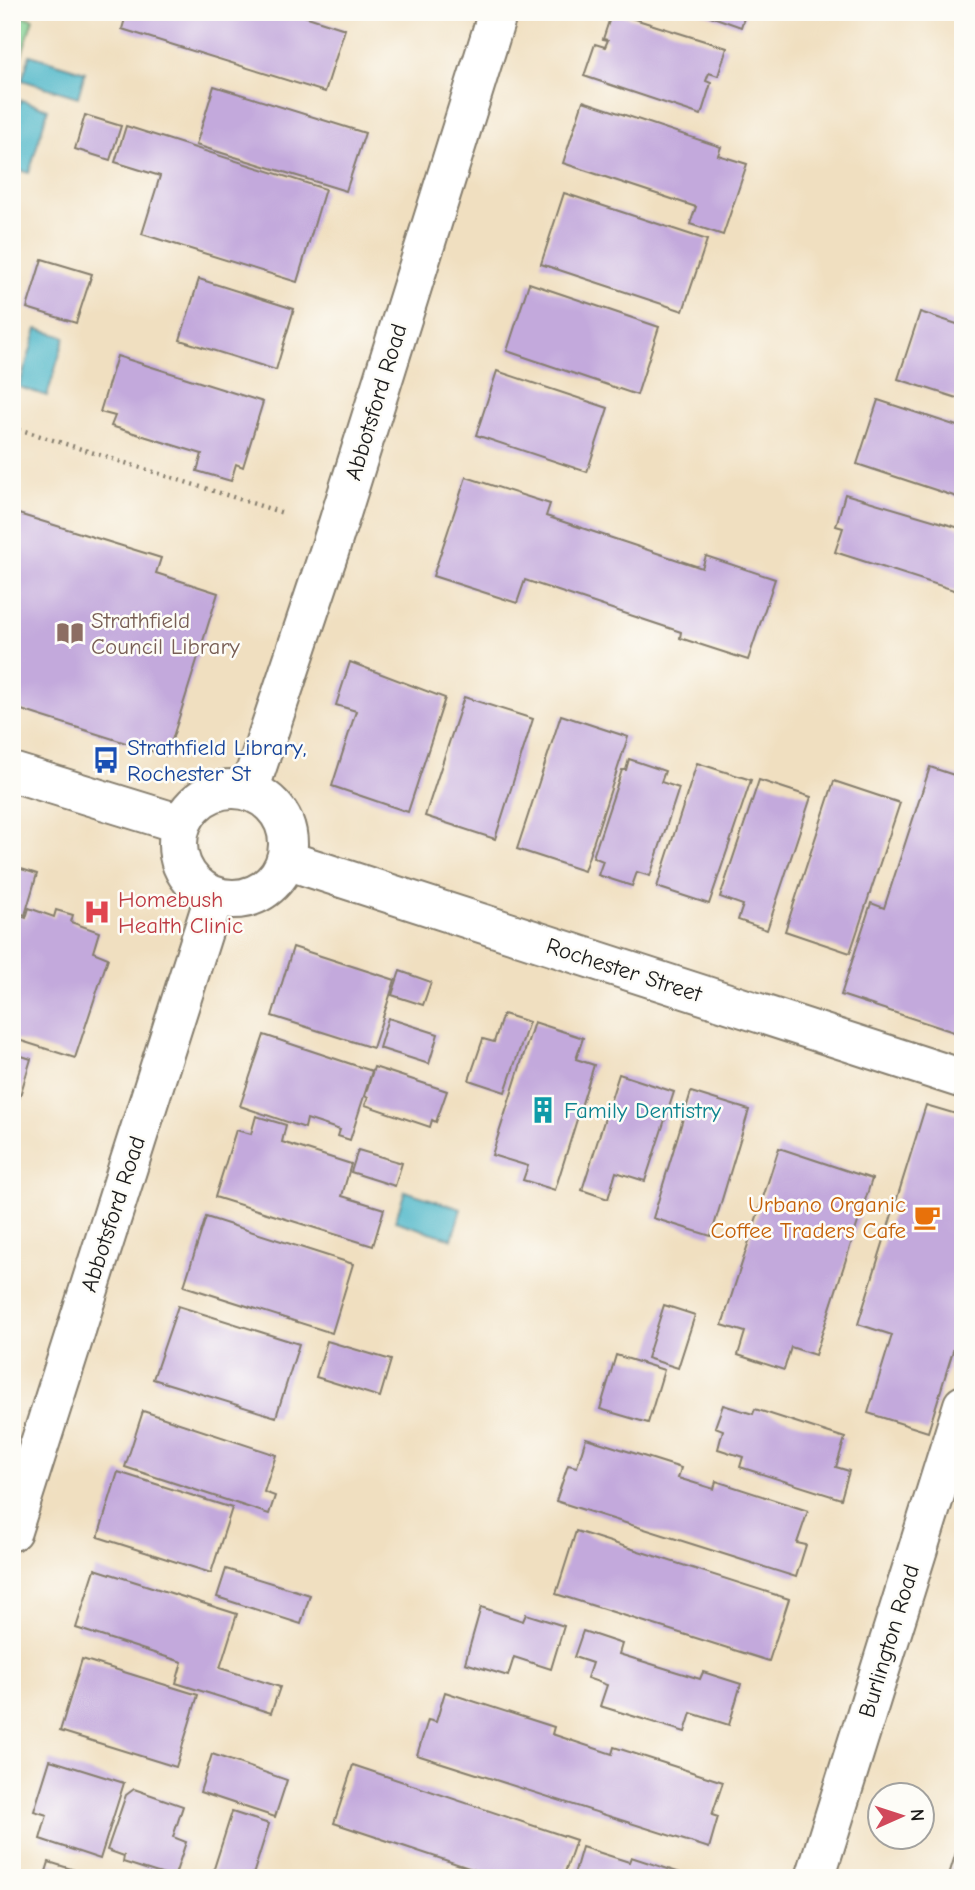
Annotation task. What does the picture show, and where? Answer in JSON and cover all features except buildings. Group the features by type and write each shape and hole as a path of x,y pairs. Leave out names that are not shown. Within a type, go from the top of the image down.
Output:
{"street":[{"name":"Abbotsford Road","path":"249,791 330,549 498,12"},
{"path":"12,772 181,824"},
{"path":"232,788 249,791 264,798 276,810 289,843 286,860 279,876 266,890 250,898 232,901 214,897 198,888 186,875 177,841 181,824 189,810 209,794 232,788"},
{"name":"Rochester Street","path":"286,860 963,1079"},
{"name":"Abbotsford Road","path":"12,1531 214,897"},
{"name":"Burlington Road","path":"815,1878 963,1405"}],"path":[{"path":"12,427 283,513"}],"green space":[{"path":"12,13 33,19 12,86"}],"water":[{"path":"30,55 85,72 78,97 22,80"},
{"path":"21,100 48,109 29,173 12,168 12,129"},
{"path":"37,329 65,337 47,396 19,387"},
{"path":"405,1191 461,1209 452,1239 395,1221"}],"place":[{"name":"Strathfield Council Library","path":"70,633"},
{"name":"Strathfield Library, Rochester St","path":"106,760"},
{"name":"Homebush Health Clinic","path":"97,912"},
{"name":"Family Dentistry","path":"543,1110"},
{"name":"Urbano Organic Coffee Traders Cafe","path":"927,1217"}]}
